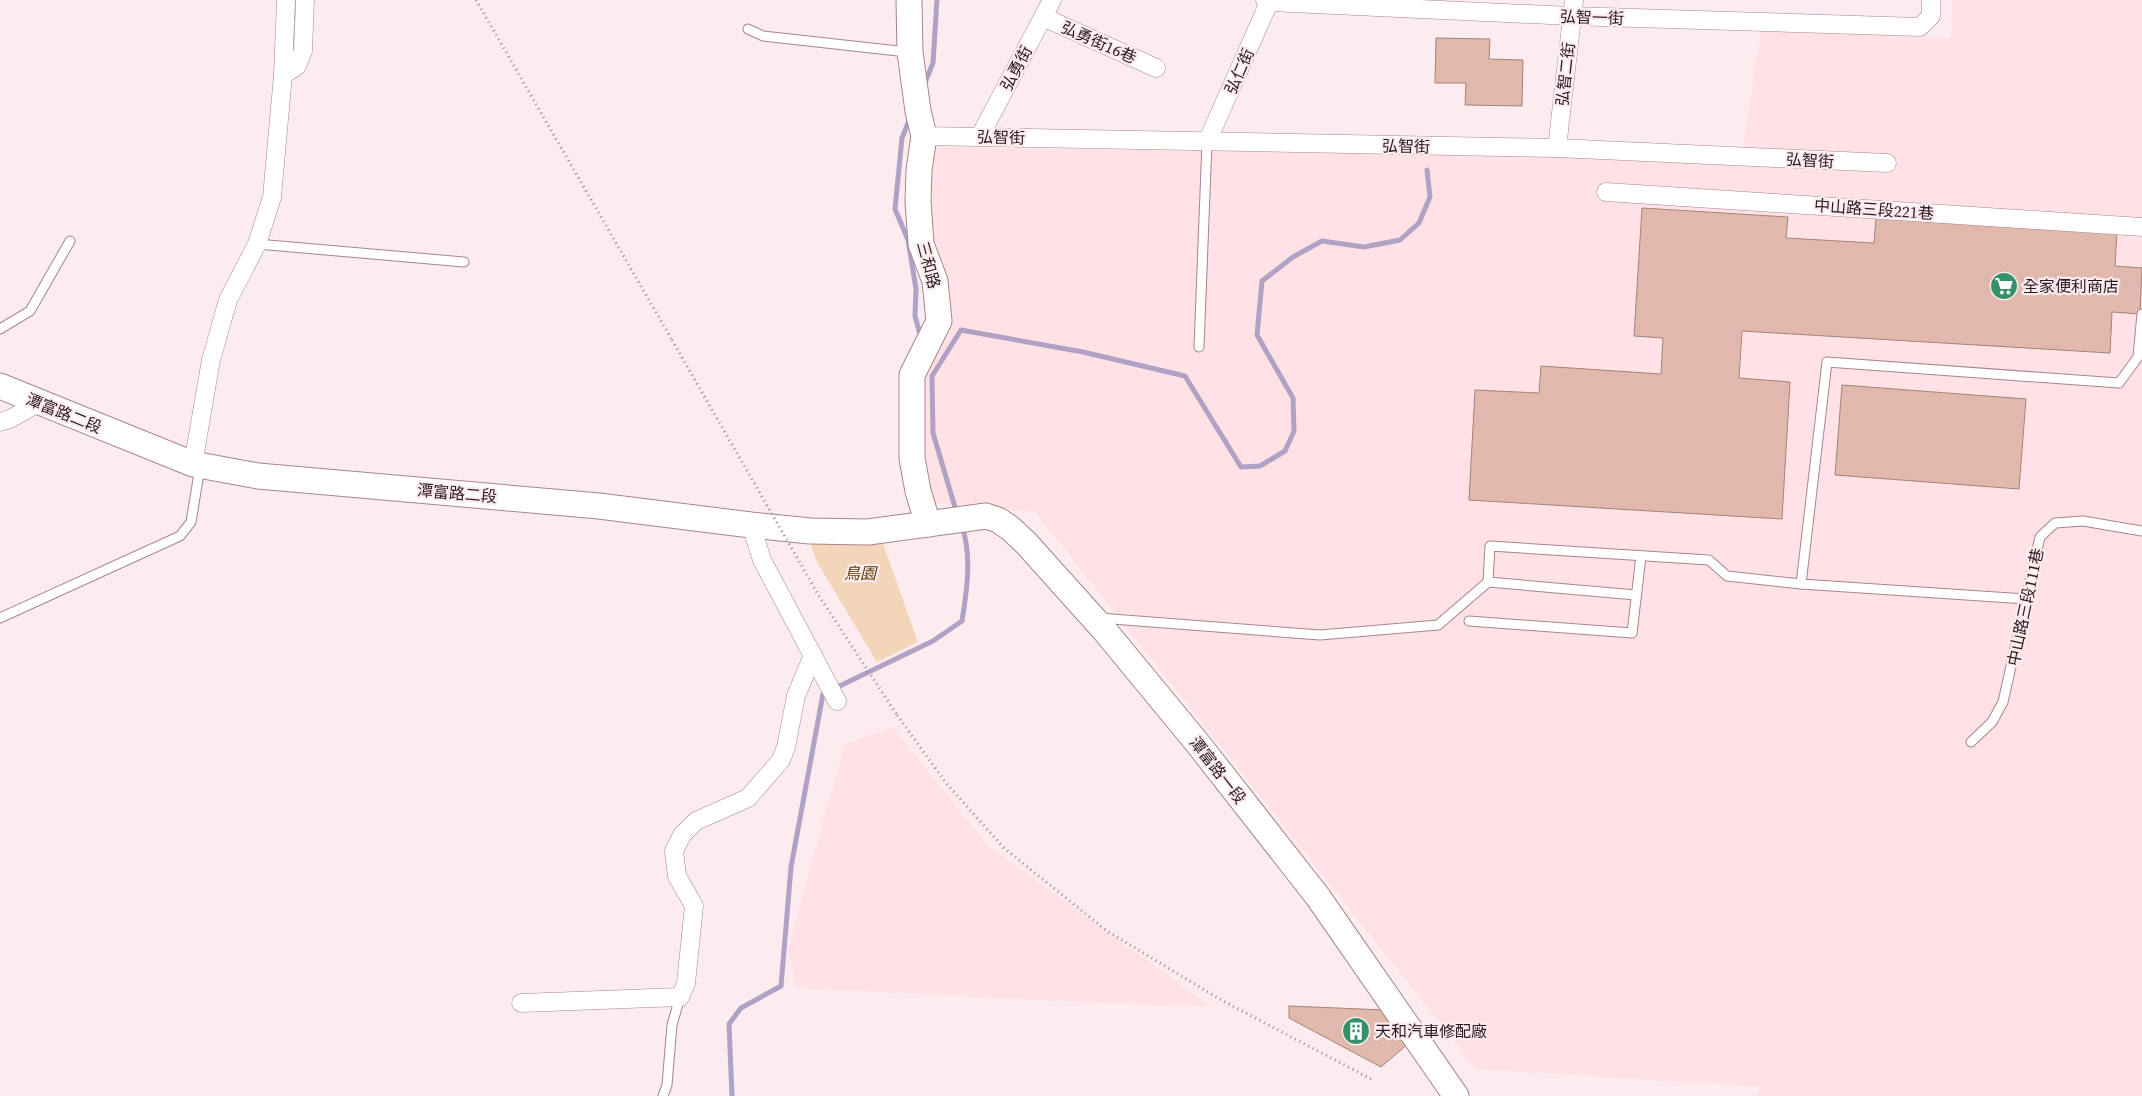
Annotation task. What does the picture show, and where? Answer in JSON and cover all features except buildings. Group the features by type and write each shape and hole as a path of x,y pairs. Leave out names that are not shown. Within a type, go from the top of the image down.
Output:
{"street":[{"path":"197,465 211,360 228,300 257,244 272,197 283,74 286,0"},
{"path":"283,74 297,66 303,51 305,0"},
{"name":"三和路","path":"909,0 910,52 918,112 924,136 919,170 918,210 921,244 935,281 939,321 912,375 912,458 918,491 936,522"},
{"name":"弘勇街","path":"980,136 1052,0"},
{"name":"弘智一街","path":"1268,1 1573,8 1920,27 1931,16 1931,0"},
{"name":"弘仁街","path":"1207,142 1268,1"},
{"name":"弘智二街","path":"1557,148 1573,8"},
{"name":"弘勇街16巷","path":"1043,17 1156,68"},
{"name":"弘智街","path":"924,136 1557,148 1888,163"},
{"name":"中山路三段221巷","path":"1606,192 2142,227"},
{"name":"潭富路二段","path":"0,386 38,403 197,465 258,476 599,506 752,525 810,530 868,532 936,522"},
{"path":"0,422 10,419 38,403"},
{"name":"潭富路一段","path":"936,522 986,516 998,520 1010,528 1093,618 1199,745 1318,897 1456,1096"},
{"path":"752,525 762,560 836,698"},
{"path":"521,1003 680,997 686,983 694,906 677,876 674,851 682,835 696,821 748,798 781,760 786,747 796,696 817,663"}],"lane":[{"path":"748,28 764,36 910,52"},
{"path":"1199,347 1207,142"},
{"path":"0,328 30,311 70,242"},
{"path":"257,244 464,262"},
{"path":"1801,584 1827,362 2119,383 2138,357 2142,314"},
{"path":"0,618 180,536 191,522 197,465"},
{"name":"中山路三段111巷","path":"1971,742 1992,722 2003,702 2013,666 2040,537 2055,524 2083,521 2142,531"},
{"path":"1488,582 1490,546 1709,560 1727,576 1801,584 2026,599"},
{"path":"1469,621 1632,633 1641,556"},
{"path":"1093,618 1320,635 1438,625 1488,582 1636,595"},
{"path":"663,1096 667,1085 672,1025 680,997"}],"path":[{"path":"476,0 819,596 897,715 946,783 1004,848 1107,931 1223,1001 1373,1080"}],"shaded area":[{"path":"1951,0 2142,0 2142,1096 1757,1096 1760,1087 1476,1069 1035,512 934,503 915,391 950,312 924,210 931,147 1741,159 1761,29 1951,38"},
{"path":"893,727 987,845 1210,1006 1119,1004 797,988 788,949 845,744"}],"green space":[{"name":"鳥園","path":"808,537 881,538 918,642 877,662 817,562"}],"waterway":[{"path":"924,85 933,63 937,0"},
{"path":"910,118 902,138 895,209 908,240 916,289 915,316 921,338"},
{"path":"957,514 933,433 932,376 961,330 1083,352 1185,376 1241,467 1260,466 1285,451 1294,431 1293,398 1257,335 1262,281 1293,257 1322,241 1364,247 1400,240 1419,223 1430,197 1427,170"},
{"path":"732,1096 729,1024 741,1008 781,986 791,867 823,694 933,641 962,621 968,561 962,526"}],"place":[{"name":"全家便利商店","path":"2004,286"},
{"name":"天和汽車修配廠","path":"1356,1031"}]}
